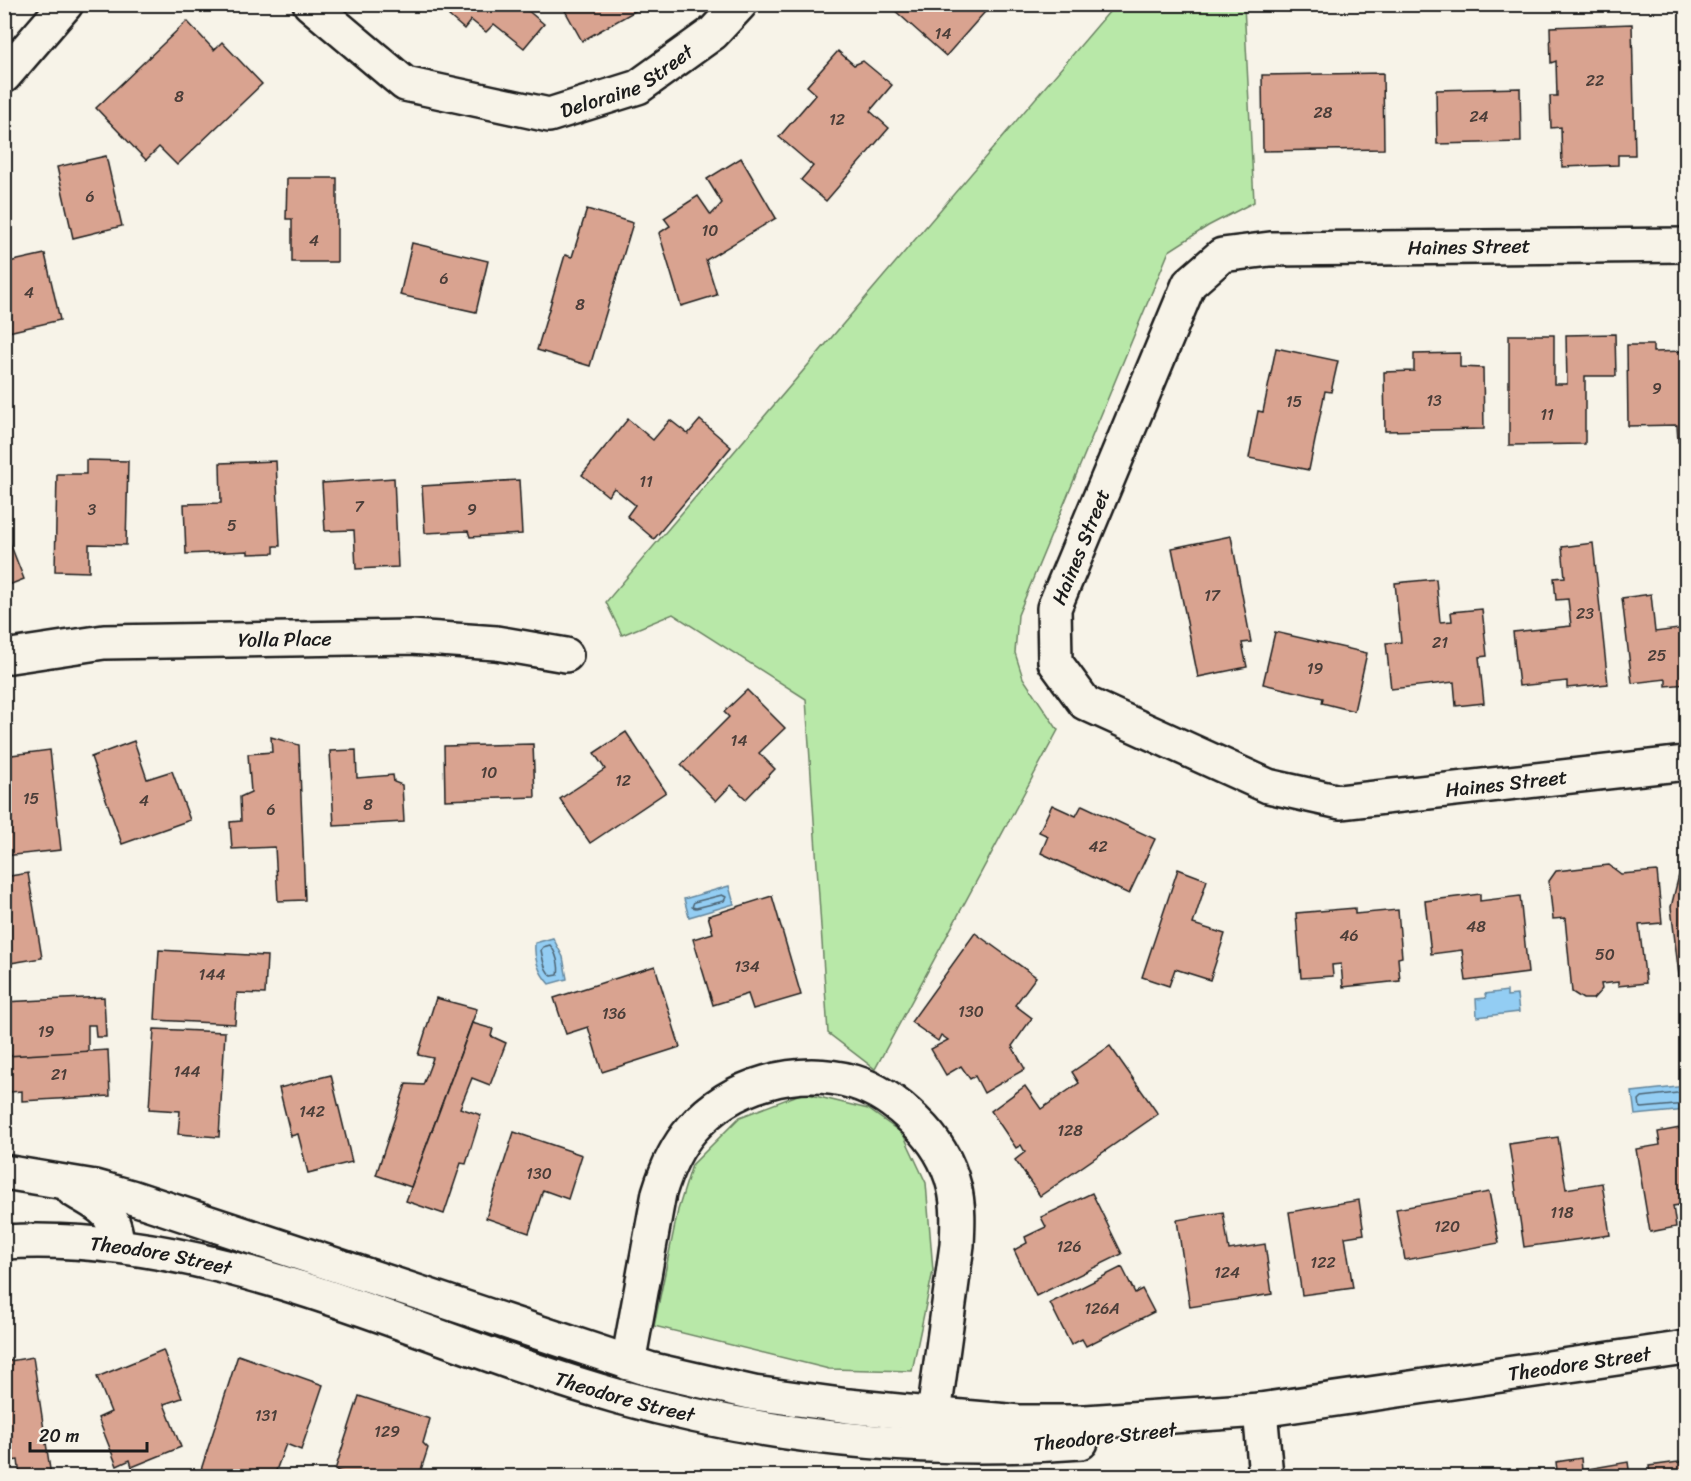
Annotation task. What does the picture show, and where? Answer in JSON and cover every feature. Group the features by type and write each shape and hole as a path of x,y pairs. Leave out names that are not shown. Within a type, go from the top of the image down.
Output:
{"street":[{"path":"4,76 66,4"},
{"name":"Deloraine Street","path":"310,4 405,84 549,115 638,87 713,33 740,4"},
{"name":"Haines Street","path":"1686,245 1270,249 1222,255 1189,284 1054,608 1055,662 1085,703 1268,786 1340,802 1686,763"},
{"name":"Yolla Place","path":"4,657 104,642 411,637 496,643 566,655"},
{"name":"Theodore Street","path":"628,1363 658,1193 676,1152 692,1128 724,1101 762,1083 781,1078 809,1077 854,1082 883,1095 918,1124 942,1154 954,1186 958,1223 957,1245 933,1430"},
{"name":"Theodore Street","path":"4,1172 56,1180 131,1197 628,1363 696,1381 793,1398 933,1430"},
{"path":"56,1180 97,1205 110,1216 114,1222 117,1245"},
{"path":"4,1231 60,1240"},
{"name":"Theodore Street","path":"4,1242 60,1240 117,1245 223,1266 619,1396 716,1419 788,1432 871,1442 933,1430 1018,1422 1076,1422 1260,1410 1686,1348"},
{"path":"291,1287 302,1253"},
{"path":"443,1338 453,1304"},
{"path":"619,1396 628,1363"},
{"path":"788,1432 793,1398"},
{"path":"1260,1410 1266,1476"}],"green space":[{"path":"1115,5 1244,5 1254,202 1208,226 1169,251 1018,615 1015,653 1023,678 1058,730 875,1069 828,1033 806,699 673,614 622,635 606,602"},
{"path":"803,1093 868,1109 903,1134 926,1183 933,1271 912,1371 829,1369 654,1326 678,1210 692,1165 740,1117"}],"water":[{"path":"729,886 734,904 689,917 684,899"},
{"path":"553,938 563,957 567,979 549,984 538,965 535,943"},
{"path":"1507,991 1507,996 1517,995 1519,1012 1477,1017 1476,999 1486,998 1485,994"},
{"path":"1686,1086 1686,1110 1635,1115 1632,1092"}],"building":[{"path":"444,4 520,4 544,24 524,48 494,24 486,32 471,20 464,29 449,16 453,11"},
{"path":"567,4 634,4 637,10 582,41 563,7"},
{"path":"897,4 992,4 946,56 893,9"},
{"path":"187,21 214,50 222,42 262,84 177,165 159,147 146,160 96,108"},
{"path":"1632,24 1635,155 1618,155 1618,165 1562,167 1561,127 1551,128 1550,96 1557,96 1556,61 1551,63 1550,27"},
{"path":"838,51 854,65 863,61 892,85 870,111 889,128 826,201 801,180 813,166 779,137 816,94 807,86"},
{"path":"1383,73 1384,149 1263,151 1262,75"},
{"path":"1520,88 1521,142 1437,144 1436,90"},
{"path":"106,156 122,226 73,238 57,167"},
{"path":"741,158 776,218 706,260 717,295 681,306 659,233 670,226 664,218 698,196 711,215 722,203 707,179"},
{"path":"287,178 337,178 337,262 292,262 292,219 286,219"},
{"path":"587,209 633,223 590,366 537,350 565,255 572,257"},
{"path":"412,243 488,261 476,312 400,295"},
{"path":"45,254 60,320 4,333 4,263"},
{"path":"1615,334 1616,376 1585,376 1585,444 1509,445 1509,335 1554,335 1554,384 1567,384 1566,335"},
{"path":"1627,345 1653,345 1653,352 1686,351 1686,442 1678,442 1677,425 1628,426"},
{"path":"1276,348 1338,361 1331,392 1325,391 1309,470 1249,458 1258,411 1263,412"},
{"path":"1460,353 1460,367 1483,368 1484,429 1385,431 1384,372 1414,371 1414,354"},
{"path":"628,419 653,440 670,420 688,434 700,420 731,447 654,539 627,516 635,505 614,488 608,496 582,475"},
{"path":"86,460 128,461 126,545 89,544 89,572 55,571 57,474 86,474"},
{"path":"276,461 280,546 274,546 274,553 248,554 248,551 186,554 184,504 221,503 220,463"},
{"path":"394,478 398,567 356,569 354,530 325,531 322,483"},
{"path":"519,480 522,534 470,537 468,531 425,533 422,486"},
{"path":"4,528 24,579 4,587"},
{"path":"1231,536 1251,642 1242,643 1247,667 1198,677 1172,548"},
{"path":"1593,543 1608,684 1567,688 1567,681 1519,686 1513,632 1571,626 1568,599 1556,600 1554,578 1565,577 1562,547"},
{"path":"1436,579 1440,622 1452,621 1451,612 1482,609 1487,656 1479,657 1484,703 1456,706 1454,682 1391,689 1386,643 1401,642 1395,583"},
{"path":"1651,594 1655,632 1686,628 1686,684 1666,686 1666,679 1632,683 1622,598"},
{"path":"1275,632 1367,653 1354,711 1322,703 1323,698 1263,684"},
{"path":"747,690 785,728 759,753 775,769 746,799 731,785 716,801 681,765 729,717 724,712"},
{"path":"626,732 666,792 590,843 560,799 605,769 594,753"},
{"path":"271,737 299,745 305,900 278,901 275,847 232,849 230,822 241,821 240,797 251,792 248,754 272,752"},
{"path":"134,741 147,779 172,771 190,820 122,844 91,757"},
{"path":"533,744 535,797 445,800 444,746"},
{"path":"50,750 61,850 4,856 4,819 9,819 4,756"},
{"path":"356,750 357,778 393,775 394,782 402,785 404,822 334,826 330,751"},
{"path":"1052,805 1076,816 1082,805 1155,839 1129,894 1041,853 1048,836 1039,832"},
{"path":"1682,863 1686,865 1686,999 1682,1002 1671,907"},
{"path":"1609,865 1621,874 1657,871 1662,923 1639,925 1646,983 1618,986 1618,982 1601,984 1602,989 1593,999 1583,999 1572,992 1565,918 1553,919 1549,881 1556,871"},
{"path":"1178,869 1207,880 1193,924 1225,934 1210,980 1175,969 1169,986 1142,977"},
{"path":"28,873 42,958 4,964 4,877"},
{"path":"1480,894 1480,901 1520,896 1528,973 1466,981 1462,950 1431,954 1425,901"},
{"path":"772,896 801,995 753,1009 748,994 713,1005 693,939 713,933 708,916"},
{"path":"1355,908 1355,914 1398,910 1402,957 1398,958 1400,981 1343,987 1341,964 1332,965 1333,976 1301,978 1296,913"},
{"path":"975,933 1036,977 1015,1005 1032,1018 1012,1046 1025,1069 984,1093 975,1076 970,1079 961,1066 946,1075 931,1049 948,1040 941,1035 938,1041 911,1022"},
{"path":"159,950 267,956 265,994 237,993 235,1024 155,1020"},
{"path":"655,966 680,1047 602,1072 588,1027 566,1034 554,998"},
{"path":"104,997 106,1037 96,1037 95,1025 88,1025 88,1052 4,1057 4,1002"},
{"path":"436,998 477,1009 411,1187 376,1175 406,1084 423,1085 433,1058 418,1055"},
{"path":"472,1023 493,1029 491,1036 506,1043 490,1085 472,1078 460,1108 481,1115 466,1164 461,1163 444,1214 406,1201"},
{"path":"154,1029 225,1032 219,1137 178,1134 180,1111 149,1109"},
{"path":"1110,1046 1158,1114 1040,1196 1015,1160 1025,1152 1021,1145 1016,1148 991,1111 1025,1086 1041,1109 1079,1083 1072,1072"},
{"path":"108,1050 110,1096 22,1101 22,1091 10,1092 7,1056"},
{"path":"331,1075 352,1162 308,1173 298,1134 291,1136 279,1088"},
{"path":"1686,1127 1686,1204 1673,1206 1676,1227 1650,1232 1636,1149 1660,1145 1658,1132"},
{"path":"514,1132 582,1155 568,1199 543,1190 529,1233 486,1218"},
{"path":"1558,1137 1566,1189 1602,1183 1610,1235 1524,1247 1509,1144"},
{"path":"1489,1192 1499,1243 1405,1260 1396,1209"},
{"path":"1092,1193 1122,1254 1036,1296 1014,1250 1027,1243 1025,1237 1046,1227 1041,1217"},
{"path":"1359,1200 1364,1234 1345,1237 1353,1288 1302,1295 1289,1212"},
{"path":"1223,1212 1229,1250 1265,1244 1272,1294 1190,1307 1177,1220"},
{"path":"1122,1267 1135,1293 1142,1289 1154,1312 1086,1346 1082,1339 1071,1345 1050,1303"},
{"path":"163,1350 182,1398 164,1404 181,1447 132,1467 130,1460 117,1466 98,1418 111,1412 97,1377"},
{"path":"238,1355 323,1385 301,1450 286,1444 274,1476 199,1476"},
{"path":"33,1357 51,1476 20,1476 18,1460 4,1462 4,1362"},
{"path":"359,1396 430,1419 423,1443 428,1448 419,1476 353,1476 335,1470"},
{"path":"1581,1458 1582,1470 1628,1462 1630,1476 1537,1476 1536,1473 1557,1470 1556,1462"},
{"path":"1686,1461 1686,1476 1650,1476 1649,1466"},
{"path":"483,1469 493,1476 478,1476"}]}
